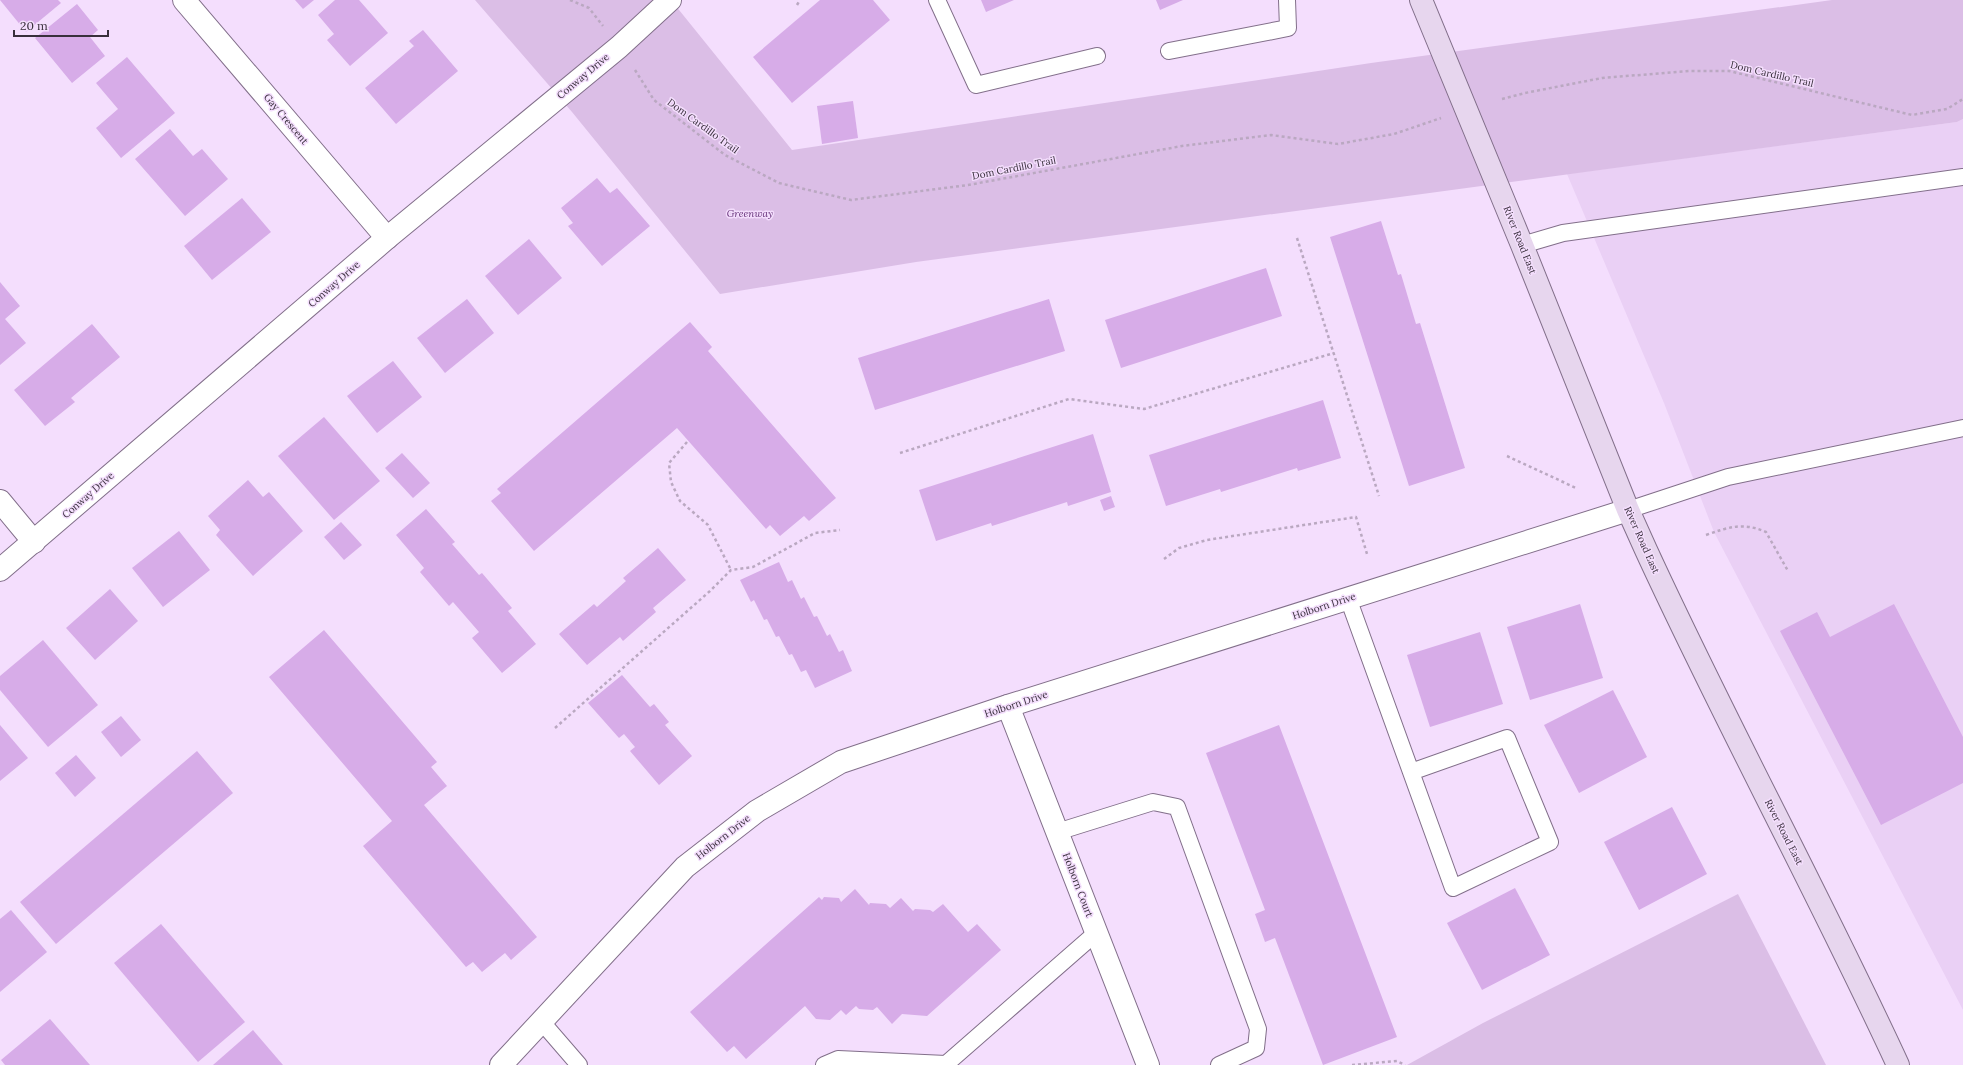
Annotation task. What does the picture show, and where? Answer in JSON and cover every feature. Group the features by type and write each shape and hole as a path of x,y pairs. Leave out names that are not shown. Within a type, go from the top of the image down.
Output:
{"street":[{"name":"Gay Crescent","path":"184,0 387,238"},
{"name":"Conway Drive","path":"0,570 387,238 612,52 670,0"},
{"name":"River Road East","path":"1421,0 1522,245 1628,510 1658,576 1783,830 1854,969 1898,1065"},
{"path":"0,501 34,542"},
{"name":"Holborn Drive","path":"501,1065 685,868 757,811 841,762 1008,706 1628,510"},
{"name":"Holborn Court","path":"1008,706 1148,1065"}],"lane":[{"path":"937,0 976,85 1097,56"},
{"path":"1169,51 1288,28 1287,0"},
{"path":"1522,245 1563,233 1963,177"},
{"path":"1628,510 1728,477 1963,428"},
{"path":"1348,598 1453,888 1550,842 1507,738 1412,772"},
{"path":"1057,832 1153,802 1176,807 1258,1028 1256,1048 1219,1065"},
{"path":"824,1065 838,1059 945,1065 1096,933"},
{"path":"541,1021 579,1065"}],"path":[{"path":"570,0 589,8 606,29"},
{"path":"797,5 800,0"},
{"name":"Dom Cardillo Trail","path":"633,68 654,100 725,155 779,183 851,200 968,185 1182,146 1271,135 1338,144 1394,134 1443,117"},
{"name":"Dom Cardillo Trail","path":"1502,99 1602,78 1689,71 1729,71 1912,115 1947,109 1963,99"},
{"path":"1296,238 1380,496"},
{"path":"900,453 1069,399 1144,409 1334,353"},
{"path":"687,442 670,463 670,482 680,501 708,525 731,570"},
{"path":"1507,456 1576,488"},
{"path":"1164,559 1179,548 1207,540 1356,517 1367,554"},
{"path":"1706,535 1729,527 1752,526 1766,532 1788,571"},
{"path":"555,728 710,591 731,570 754,568 815,532 840,530"},
{"path":"1352,1065 1397,1061 1405,1065"}],"shaded area":[{"path":"1963,119 1963,1010 1714,532 1664,403 1567,174 1957,122"}],"green space":[{"name":"Greenway","path":"475,0 671,0 792,150 1371,63 1832,0 1963,0 1963,119 1957,122 916,262 720,294 572,112"},
{"path":"1738,894 1826,1065 1407,1065 1483,1023"}],"building":[{"path":"0,0 58,0 61,3 26,32"},
{"path":"295,0 314,0 303,9"},
{"path":"335,0 359,0 388,33 350,66 327,40 334,34 318,15"},
{"path":"820,0 873,0 890,20 792,103 753,57"},
{"path":"981,0 1014,0 986,12"},
{"path":"1156,0 1183,0 1160,10"},
{"path":"77,4 98,30 90,37 105,56 72,83 35,38"},
{"path":"423,30 458,71 396,124 365,88 414,46 409,41"},
{"path":"127,57 175,113 121,158 96,128 118,109 96,83"},
{"path":"853,101 858,138 822,144 817,106"},
{"path":"170,129 193,156 202,149 228,179 185,216 135,159"},
{"path":"597,178 610,193 617,188 650,226 602,266 568,226 573,223 561,208"},
{"path":"242,198 271,232 212,280 184,246"},
{"path":"1381,221 1398,275 1401,274 1416,324 1420,323 1465,468 1409,486 1330,237"},
{"path":"529,239 562,278 518,315 485,276"},
{"path":"1266,268 1282,316 1121,368 1105,320"},
{"path":"0,282 20,306 5,319 26,343 0,365"},
{"path":"467,299 494,333 445,373 417,338"},
{"path":"1049,299 1065,351 875,410 858,358"},
{"path":"690,322 712,347 708,351 836,498 809,521 804,516 780,536 770,525 766,529 677,428 534,551 491,501 501,493 497,489"},
{"path":"92,324 120,357 71,398 75,402 45,426 14,390"},
{"path":"393,361 422,397 377,433 347,396"},
{"path":"1323,400 1341,458 1298,471 1297,468 1221,492 1220,489 1166,506 1149,455"},
{"path":"324,417 380,481 334,520 278,456"},
{"path":"1093,434 1111,492 1068,506 1067,502 992,526 991,523 936,541 919,490"},
{"path":"402,453 430,483 413,498 385,468"},
{"path":"248,480 263,497 269,492 303,531 253,576 216,535 220,530 208,516"},
{"path":"1111,496 1115,507 1104,511 1100,500"},
{"path":"426,509 455,542 452,544 479,575 482,573 512,608 508,611 536,644 502,673 472,638 479,632 453,602 449,606 420,572 424,568 396,535"},
{"path":"341,522 362,545 344,560 324,537"},
{"path":"179,531 210,570 163,607 132,568"},
{"path":"658,548 686,580 653,608 656,612 623,641 620,637 587,665 559,634 594,604 597,607 626,581 623,578"},
{"path":"779,562 788,582 792,580 801,599 804,597 814,617 817,616 827,636 830,634 839,652 843,650 852,671 815,688 806,670 801,672 792,654 789,655 779,636 776,637 767,619 764,620 754,600 751,602 740,580"},
{"path":"110,589 138,621 95,660 66,628"},
{"path":"1580,604 1603,678 1530,700 1507,627"},
{"path":"1894,604 1963,737 1963,783 1881,825 1780,631 1817,612 1830,637"},
{"path":"324,630 437,762 431,767 447,786 424,805 537,937 511,960 505,953 482,972 473,962 466,967 363,846 392,821 269,677"},
{"path":"1480,632 1503,704 1430,727 1407,655"},
{"path":"43,640 98,705 48,747 0,690 0,676"},
{"path":"622,675 650,707 654,704 669,722 665,725 692,756 659,785 630,751 635,747 624,734 619,738 588,703"},
{"path":"1613,690 1647,757 1579,793 1544,725"},
{"path":"121,716 141,740 121,757 101,732"},
{"path":"0,725 28,758 0,781"},
{"path":"1279,725 1397,1037 1323,1065 1275,938 1265,942 1255,914 1265,910 1206,753"},
{"path":"197,751 233,793 56,944 20,902"},
{"path":"76,755 96,778 75,797 55,773"},
{"path":"1672,807 1707,874 1639,910 1604,842"},
{"path":"1515,888 1550,955 1482,990 1447,923"},
{"path":"855,889 869,905 870,903 886,904 890,908 901,898 913,911 915,909 930,910 933,912 943,904 968,932 977,924 1001,950 927,1016 902,1014 892,1024 877,1007 873,1010 859,1009 856,1006 846,1015 841,1010 830,1020 816,1019 805,1006 746,1059 734,1046 727,1052 690,1012 819,897 822,900 824,897 839,898 841,902"},
{"path":"11,910 47,952 0,992 0,919"},
{"path":"161,924 245,1022 198,1062 114,963"},
{"path":"50,1019 90,1065 5,1065 1,1060"},
{"path":"253,1030 283,1065 213,1065"}]}
